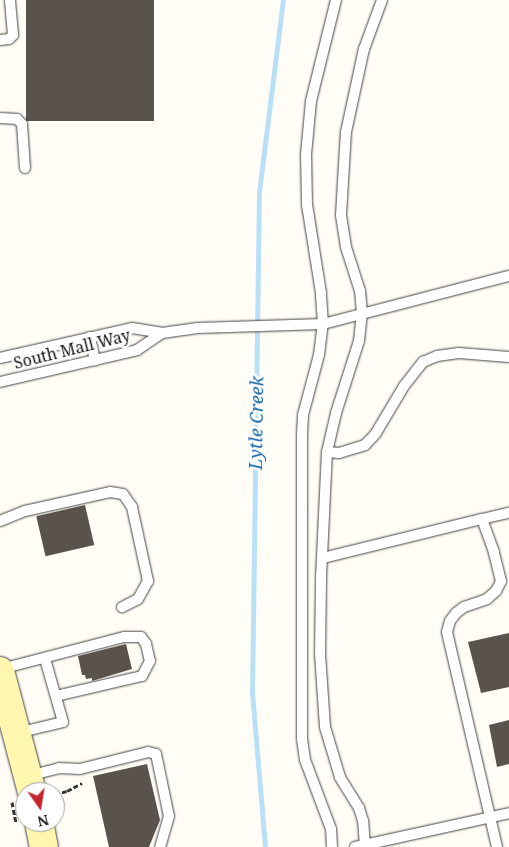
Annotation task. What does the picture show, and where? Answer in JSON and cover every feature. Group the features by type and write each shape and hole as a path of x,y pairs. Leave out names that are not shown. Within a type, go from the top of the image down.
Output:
{"main road":[{"path":"0,670 29,782"},
{"path":"40,832 44,847"}],"lane":[{"path":"0,40 9,39 13,35 10,0"},
{"path":"332,847 330,829 305,760 302,739 302,435 303,415 319,355 318,325 321,293 307,205 306,155 311,100 336,0"},
{"path":"365,846 363,822 359,808 340,777 325,727 320,654 327,452 359,341 362,313 360,291 346,247 341,215 346,132 364,49 382,0"},
{"path":"0,118 17,119 22,124 24,168"},
{"path":"162,333 198,328 318,325 509,276"},
{"name":"South Mall Way","path":"0,358 132,328 162,333"},
{"name":"South Mall Way","path":"0,382 137,350 162,333"},
{"path":"90,338 95,360"},
{"path":"327,452 339,453 365,445 376,433 404,386 423,362 437,356 459,354 509,357"},
{"path":"0,521 25,511 110,492 123,494 132,507 148,582 138,599 122,607"},
{"path":"323,558 509,513"},
{"path":"482,519 494,552 500,581 496,591 486,599 464,606 456,613 450,621 447,632 497,847"},
{"path":"0,670 45,659 67,651 133,636 142,636 150,661 142,676 56,696"},
{"path":"16,734 63,722 45,659"},
{"path":"34,782 59,768 80,769 148,752 156,754 170,816 160,847"},
{"path":"355,847 509,813"}],"path":[{"path":"65,792 87,780"}],"building":[{"path":"26,0 154,0 154,121 26,121"},
{"path":"85,505 94,545 46,556 36,516"},
{"path":"509,633 509,687 481,693 468,642"},
{"path":"126,644 132,669 92,681 92,678 86,679 85,675 82,675 78,656"},
{"path":"509,720 509,764 497,767 489,725"},
{"path":"147,764 160,820 149,847 109,847 93,776"}],"waterway":[{"name":"Lytle Creek","path":"265,847 252,693 259,192 283,0"}]}
